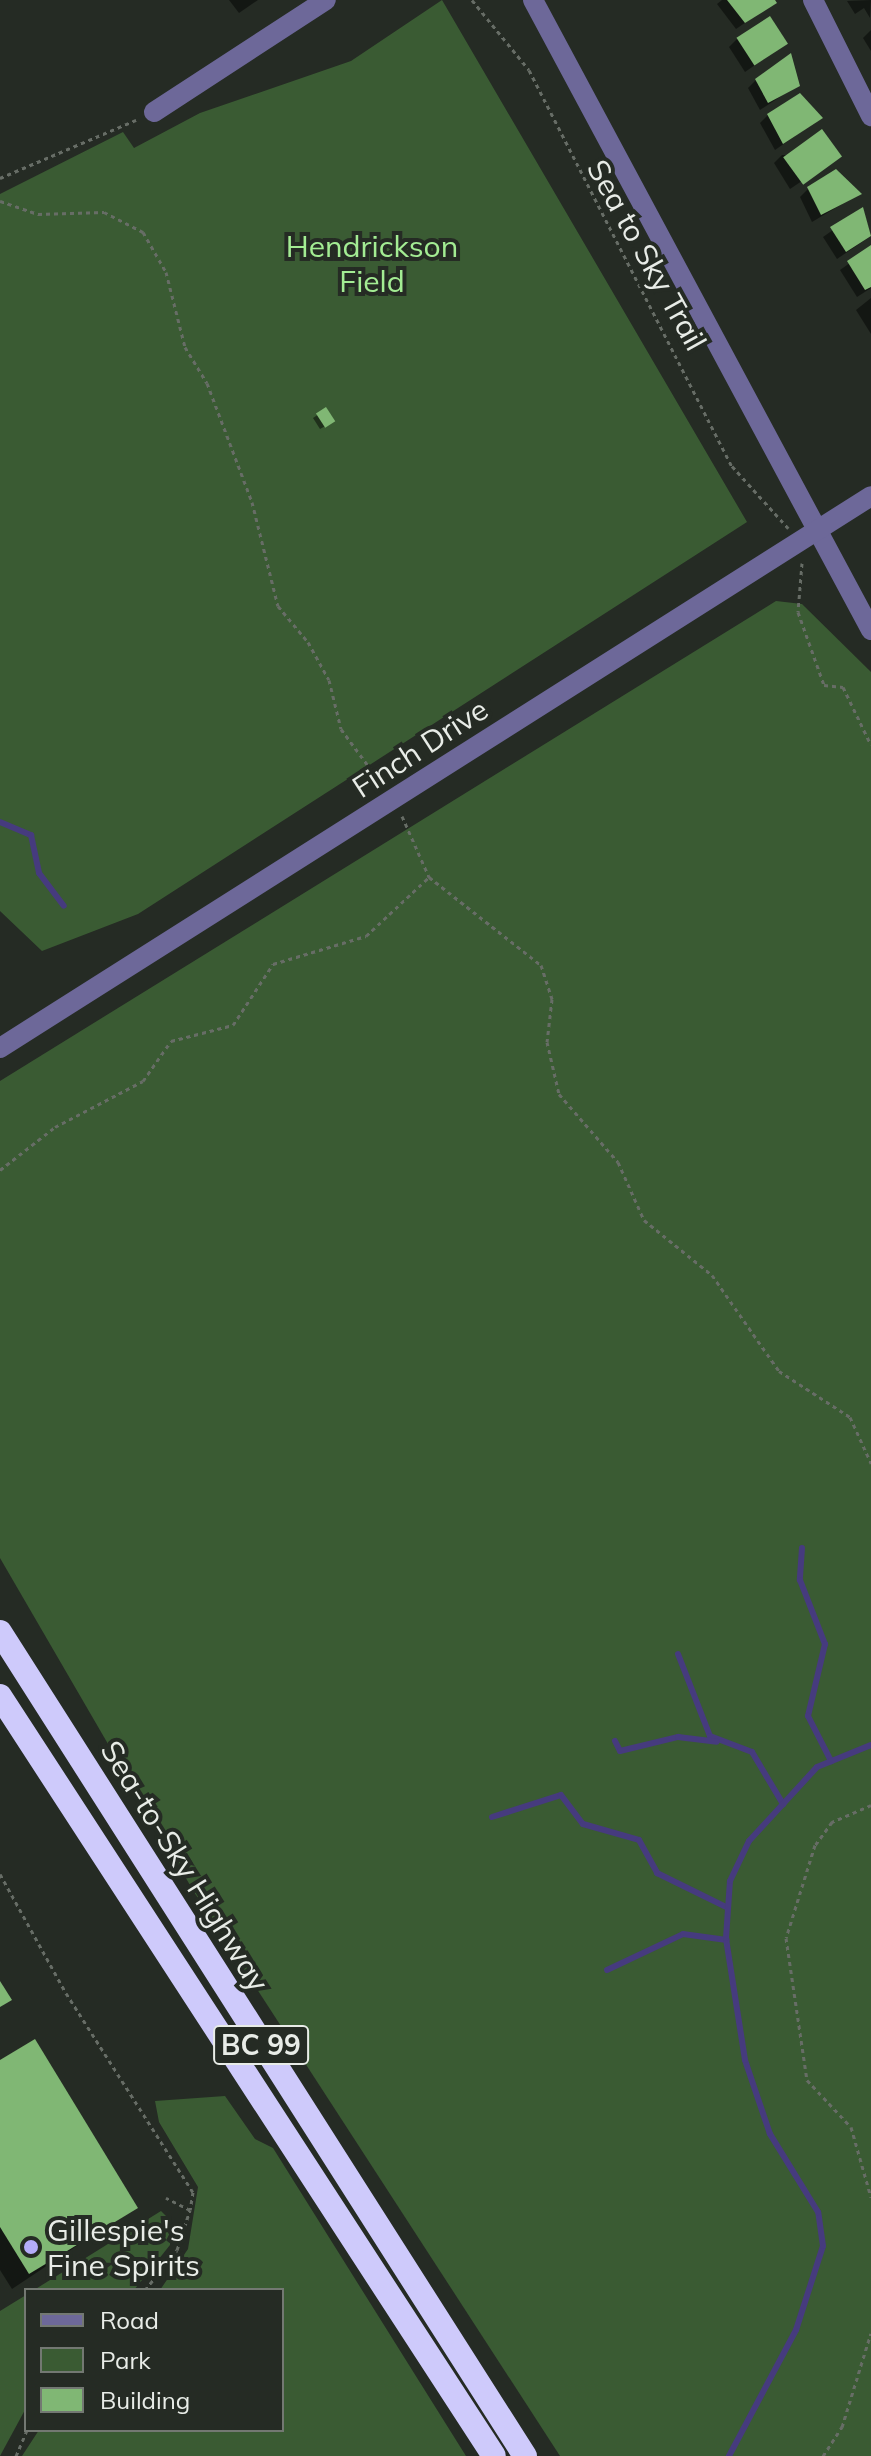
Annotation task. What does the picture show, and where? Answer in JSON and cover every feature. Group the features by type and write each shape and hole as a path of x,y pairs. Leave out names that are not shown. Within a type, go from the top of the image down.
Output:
{"highway":[{"name":"Sea-to-Sky Highway","path":"0,1632 525,2456"},
{"name":"Sea-to-Sky Highway","path":"0,1696 494,2456"}],"street":[{"path":"154,112 326,0"},
{"path":"533,0 871,630"},
{"path":"813,0 871,116"},
{"name":"Finch Drive","path":"0,1048 871,496"}],"path":[{"name":"Sea to Sky Trail","path":"472,0 529,70 732,466 788,529"},
{"path":"0,178 154,112"},
{"path":"0,201 38,214 104,212 143,232 166,272 185,347 207,383 252,502 278,606 329,680 341,729 394,801"},
{"path":"802,556 798,612 824,685 843,687 871,745"},
{"path":"411,831 421,848 429,877 541,965 552,999 547,1042 559,1094 618,1162 650,1227 712,1275 779,1371 850,1417 871,1463"},
{"path":"0,1170 55,1127 143,1081 171,1041 233,1025 273,964 366,936 429,877"},
{"path":"871,1805 832,1822 815,1845 786,1938 807,2080 851,2127 871,2197"},
{"path":"0,1874 193,2192 177,2250 147,2288"},
{"path":"166,2198 190,2210"},
{"path":"823,2456 842,2427 871,2333"},
{"path":"16,2456 26,2432"}],"green space":[{"name":"Hendrickson Field","path":"442,0 747,522 138,914 42,951 0,911 0,194 123,132 134,148 200,113 351,61"},
{"path":"776,601 802,604 871,672 871,2456 560,2456 194,1892 0,1558 0,1081"},
{"path":"225,2096 255,2139 273,2148 466,2456 22,2456 38,2432 284,2432 284,2288 161,2288 188,2249 198,2187 159,2122 155,2101"},
{"path":"161,2211 170,2220 170,2245 136,2288 37,2288"},
{"path":"24,2296 24,2412 0,2456 0,2311"}],"building":[{"path":"727,0 775,0 777,3 745,23"},
{"path":"770,16 788,44 754,65 736,38"},
{"path":"791,53 800,86 768,103 755,79"},
{"path":"800,93 823,118 783,144 767,114"},
{"path":"822,129 842,157 803,185 783,157"},
{"path":"836,169 862,194 821,215 807,187"},
{"path":"863,207 871,236 846,252 830,227"},
{"path":"871,245 871,287 865,290 847,261"},
{"path":"326,407 335,421 325,428 316,414"},
{"path":"0,1981 12,2000 0,2007"},
{"path":"35,2039 138,2208 29,2274 0,2227 0,2060"}],"waterway":[{"path":"0,822 31,835 39,873 64,906"},
{"path":"802,1548 800,1580 825,1644 808,1716 831,1761"},
{"path":"678,1654 710,1736 752,1752 783,1804"},
{"path":"615,1741 620,1751 678,1737 717,1742"},
{"path":"729,2456 796,2330 823,2246 818,2212 770,2134 745,2060 726,1938 730,1881 749,1841 817,1767 871,1745"},
{"path":"492,1817 561,1795 583,1824 639,1840 657,1873 728,1908"},
{"path":"607,1970 683,1934 727,1940"}],"place":[{"name":"Gillespie's Fine Spirits","path":"31,2247"}]}
